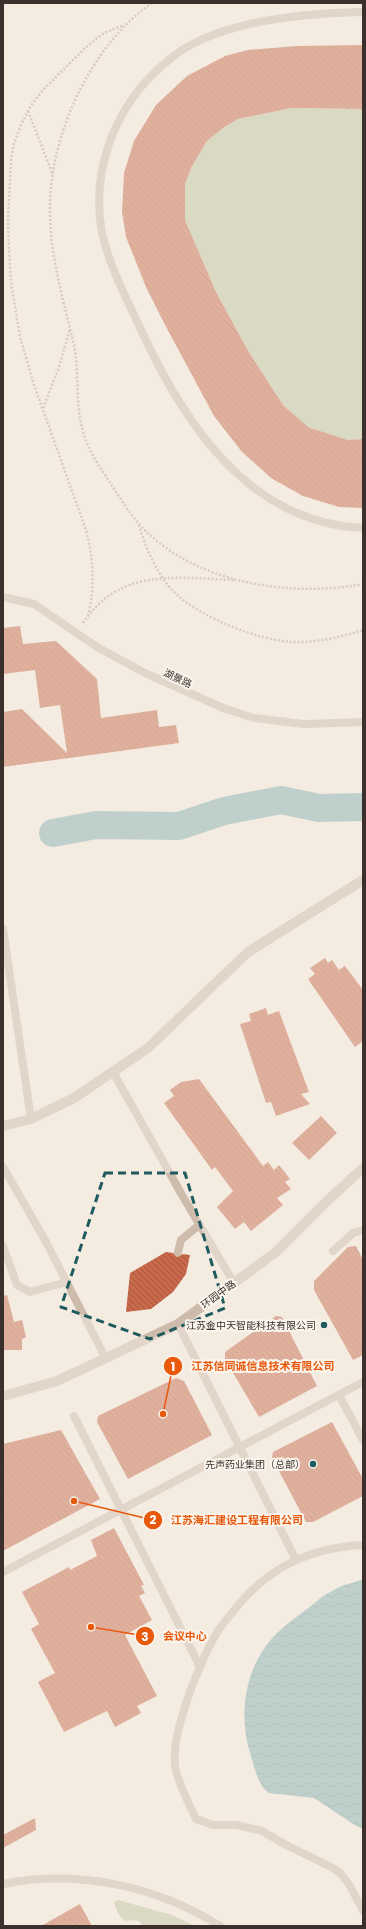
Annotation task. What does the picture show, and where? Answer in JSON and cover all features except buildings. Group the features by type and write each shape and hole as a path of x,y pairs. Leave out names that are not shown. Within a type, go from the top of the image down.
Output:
{"street":[{"path":"3,1126 31,1120 74,1098 113,1072 148,1048 248,952 363,880"},
{"name":"环园中路","path":"3,1396 57,1382 106,1360 178,1324 276,1252 327,1201 363,1168"}],"lane":[{"path":"363,12 315,14 273,20 230,30 187,47 149,78 125,111 108,146 100,180 99,198 103,237 116,274 152,354 190,419 213,450 256,490 293,511 326,523 363,528"},
{"name":"湖景路","path":"3,596 34,604 97,647 145,674 203,699 254,718 304,724 363,722"},
{"path":"3,929 31,1120"},
{"path":"113,1072 199,1225 234,1283"},
{"path":"3,1167 67,1282 106,1360"},
{"path":"178,1252 178,1246 181,1240 199,1225"},
{"path":"333,1252 353,1233 363,1230"},
{"path":"3,1246 16,1285 30,1292 67,1282"},
{"path":"178,1324 296,1560"},
{"path":"3,1572 363,1382"},
{"path":"339,1395 363,1440"},
{"path":"74,1416 200,1667"},
{"path":"363,1545 337,1547 296,1560 270,1575 241,1601 215,1635 200,1667 187,1700 177,1735 175,1766 186,1798 196,1819 213,1825 237,1825 262,1831 288,1846 331,1867 339,1872 349,1884 363,1911"},
{"path":"3,1884 38,1879 65,1879 119,1885 171,1900 195,1911 220,1926"}],"path":[{"path":"152,3 124,25 104,50 80,90 62,137 53,176 50,216 54,252 76,357 78,406 85,438 113,488 139,524 153,537 185,559 204,568 239,580 270,587 299,589 335,588 363,584"},
{"path":"88,616 94,583 91,548 26,361 18,331 11,282 9,251 8,220 11,160 14,143 28,111 42,91 85,48 104,33 124,25"},
{"path":"28,111 53,176"},
{"path":"43,408 58,370 70,329"},
{"path":"139,524 142,537 164,578 174,592 209,615 264,638 294,642 323,640 363,630"},
{"path":"77,633 88,616 98,605 128,586 150,579 164,578 239,580"}],"highlighted area":[{"path":"105,1173 185,1173 225,1308 150,1339 61,1307"}],"green space":[{"path":"292,108 363,109 363,439 348,440 308,427 283,405 247,349 216,292 185,220 185,184 192,166 207,141 223,128 238,119"},
{"path":"118,1900 172,1915 195,1926 142,1926 139,1921 123,1920 118,1913 114,1902"}],"water":[{"path":"363,1579 363,1829 314,1798 269,1793 265,1790 259,1781 246,1738 245,1707 250,1676 264,1648 274,1636 325,1595 339,1587"}],"waterway":[{"path":"53,833 96,825 179,826 224,811 281,800 319,808 363,807"}],"place":[{"name":"江苏金中天智能科技有限公司","path":"324,1325"},
{"name":"江苏信同诚信息技术有限公司","path":"163,1414"},
{"name":"先声药业集团（总部）","path":"313,1464"},
{"name":"江苏海汇建设工程有限公司","path":"74,1501"},
{"name":"会议中心","path":"91,1627"}]}
